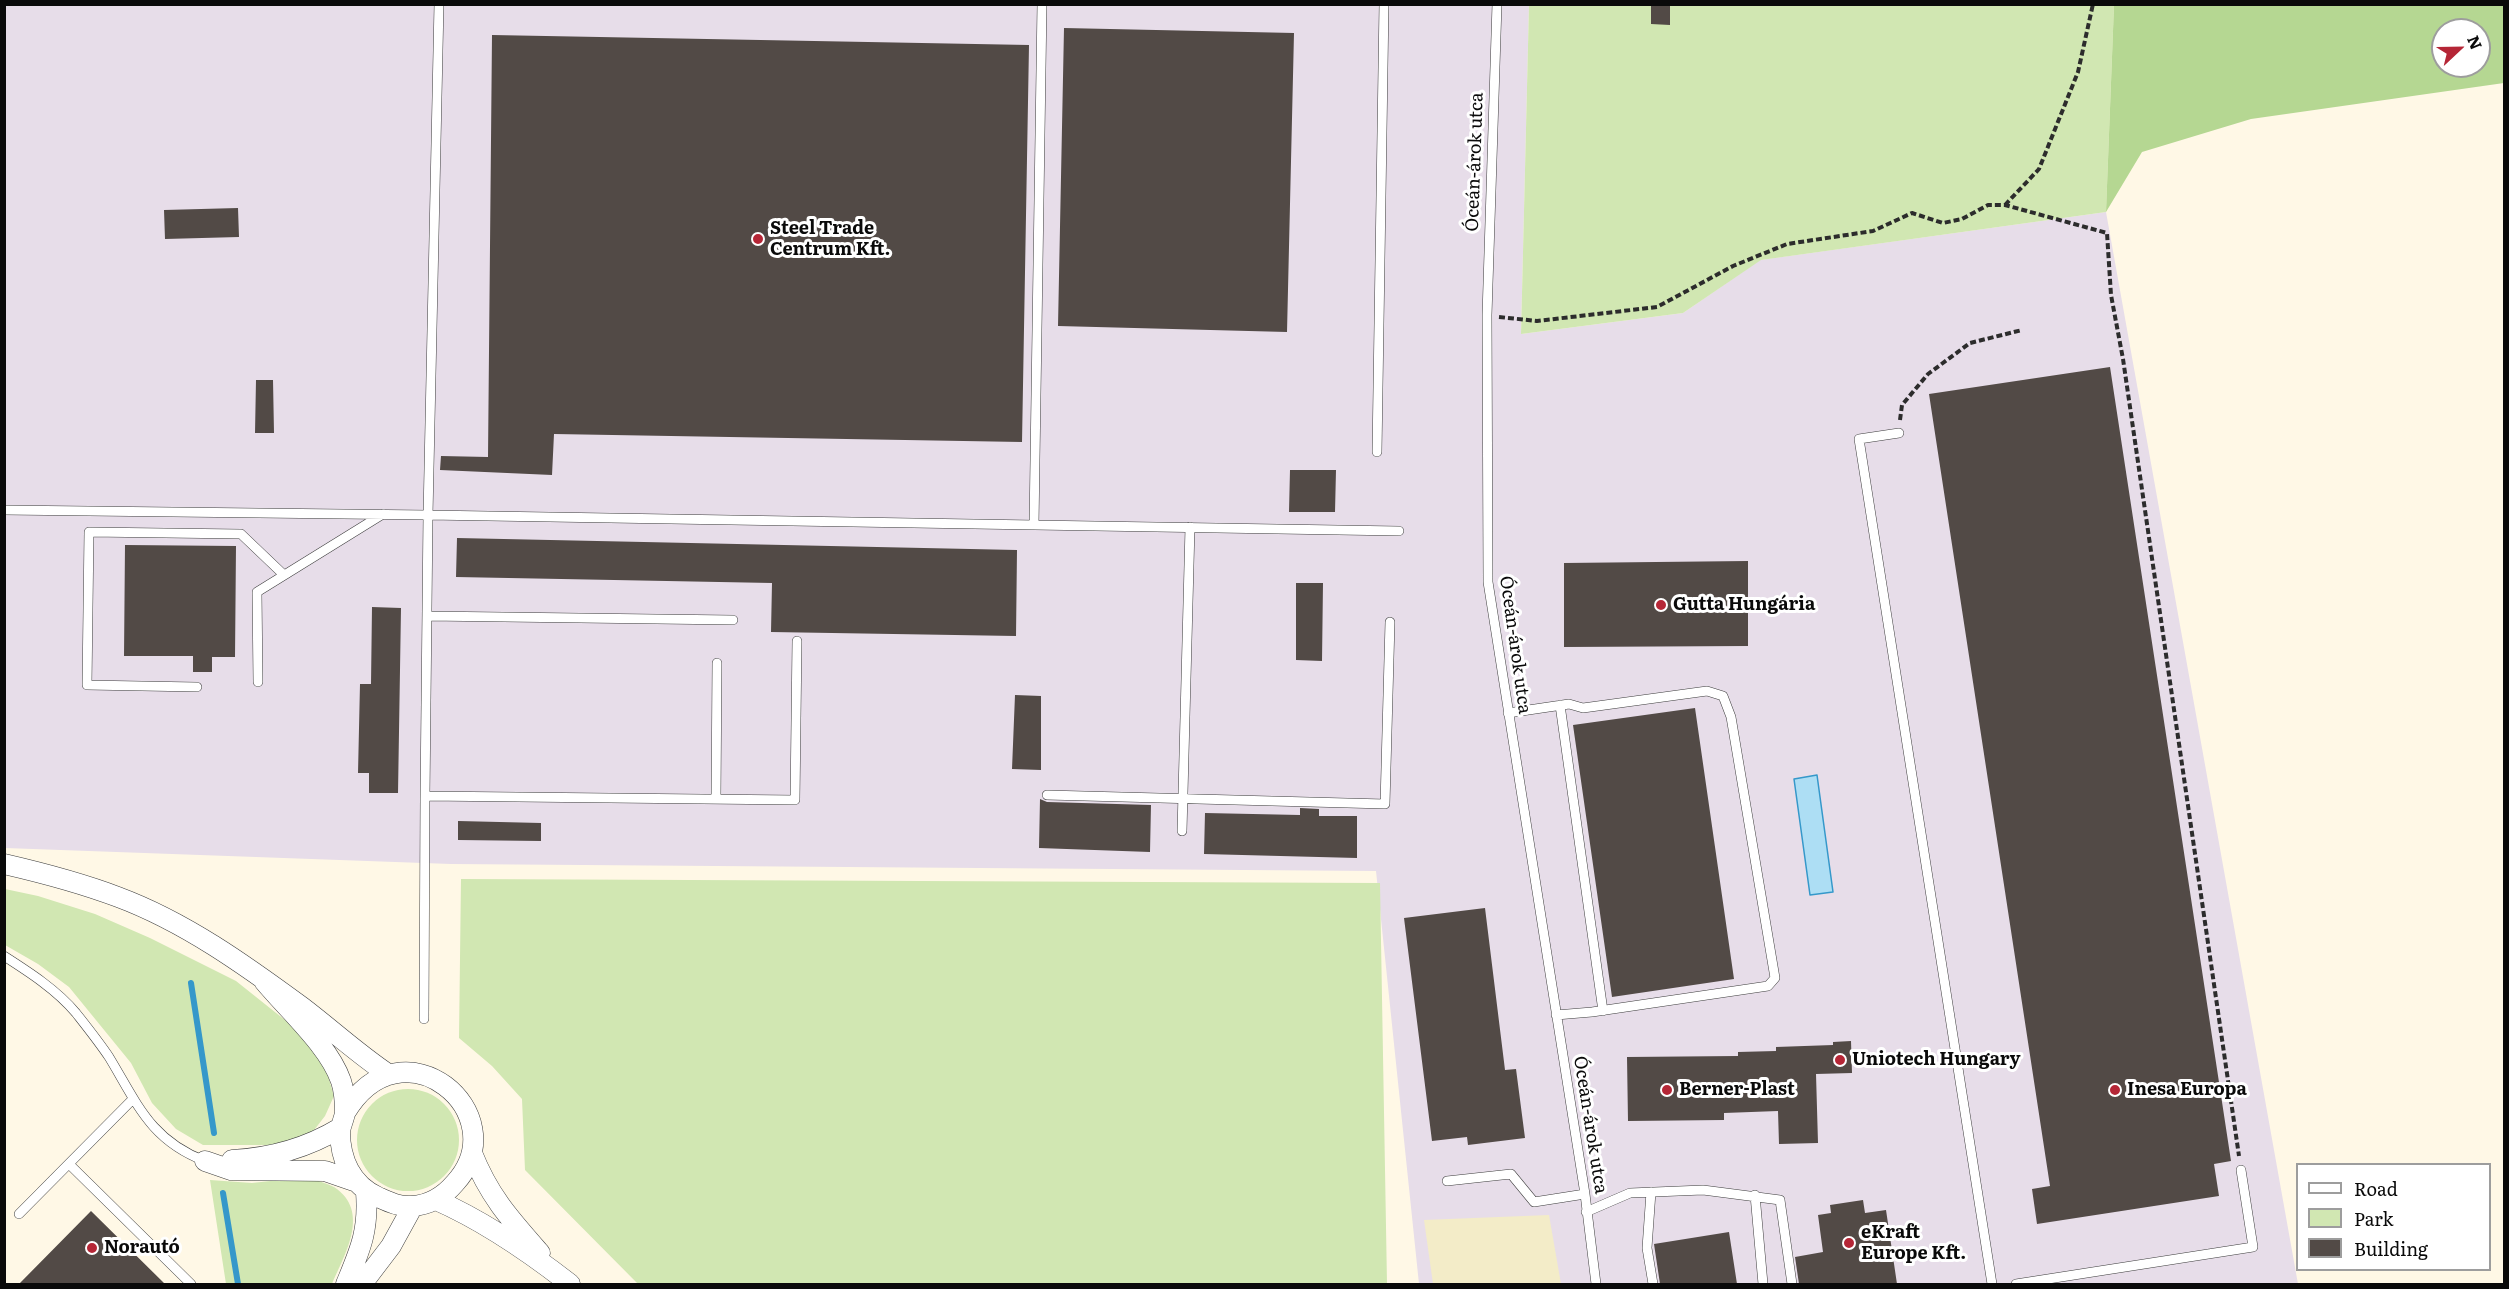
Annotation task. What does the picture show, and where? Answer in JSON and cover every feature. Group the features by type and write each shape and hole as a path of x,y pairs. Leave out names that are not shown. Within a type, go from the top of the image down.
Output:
{"street":[{"path":"4,864 54,875 119,897 174,922 264,981 388,1074"},
{"path":"264,981 320,1045 342,1082 342,1156 360,1187 368,1216 364,1240 346,1284"},
{"path":"410,1072 433,1077 452,1090 466,1108 473,1130 472,1152 463,1175 436,1200 413,1206 395,1205 325,1171 231,1170 205,1161 249,1159 303,1148 343,1121 355,1096 370,1083 388,1074 410,1072"},
{"path":"472,1152 483,1181 501,1208 567,1282"},
{"path":"436,1200 458,1209 505,1238 567,1282"},
{"path":"362,1284 391,1246 413,1206"}],"lane":[{"path":"424,1019 428,515 439,4"},
{"path":"1034,525 1042,4"},
{"path":"1377,453 1384,4"},
{"name":"Óceán-árok utca","path":"1497,4 1486,315 1488,582 1585,1194 1596,1284"},
{"path":"1899,433 1859,439 1992,1284"},
{"path":"4,510 1399,531"},
{"path":"258,682 257,592 383,514"},
{"path":"1182,831 1190,527"},
{"path":"198,687 87,685 89,532 241,534 284,575"},
{"path":"427,616 733,620"},
{"path":"1047,795 1385,804 1390,622"},
{"path":"425,796 795,800 797,641"},
{"path":"716,799 717,663"},
{"path":"1508,713 1569,704 1583,708 1707,691 1723,696 1731,717 1775,978 1768,986 1603,1011 1556,1015"},
{"path":"1560,705 1603,1011"},
{"path":"4,956 34,976 74,1010 108,1055 132,1100 158,1133 182,1152 205,1161"},
{"path":"19,1214 132,1100"},
{"path":"69,1164 191,1284"},
{"path":"2016,1284 2253,1247 2241,1170"},
{"path":"1447,1181 1511,1174 1534,1202 1585,1194"},
{"path":"1586,1212 1630,1193 1703,1190 1780,1200 1792,1284"},
{"path":"1651,1192 1647,1248 1653,1284"},
{"path":"1755,1195 1763,1284"}],"path":[{"path":"2006,205 2039,169 2078,72 2093,4"},
{"path":"1486,315 1537,321 1657,307 1733,266 1787,244 1873,231 1912,213 1943,223 1962,219 1988,205 2006,205 2107,233 2111,295 2125,371 2241,1170"},
{"path":"1899,433 1902,405 1928,374 1971,343 2022,330"}],"shaded area":[{"path":"5,5 1529,5 1521,334 1683,313 1760,260 2106,212 2298,1284 1419,1284 1376,871 451,864 5,848"},
{"path":"1549,1215 1561,1284 1433,1284 1424,1220"}],"green space":[{"path":"1529,5 2114,5 2106,212 1761,260 1683,313 1521,334"},
{"path":"2114,5 2504,5 2504,83 2251,119 2142,152 2106,212"},
{"path":"461,879 1380,883 1387,1284 638,1284 525,1170 522,1099 492,1066 459,1038"},
{"path":"5,889 38,896 95,914 150,938 236,981 305,1036 326,1069 334,1096 325,1116 311,1134 278,1145 203,1145 176,1129 152,1103 131,1063 69,987 38,964 5,945"},
{"path":"408,1089 428,1093 444,1104 455,1120 459,1140 455,1160 444,1176 428,1187 408,1191 388,1187 372,1176 361,1160 357,1140 361,1120 372,1104 388,1093"},
{"path":"307,1177 334,1187 345,1197 351,1208 352,1233 332,1284 226,1284 210,1180 252,1183"}],"water":[{"path":"1817,775 1833,892 1810,895 1794,779"}],"building":[{"path":"1651,4 1670,4 1670,25 1651,24"},
{"path":"1064,28 1294,33 1287,332 1058,326"},
{"name":"Steel Trade Centrum Kft.","path":"492,35 1029,45 1022,442 554,434 552,475 440,470 441,456 488,457"},
{"path":"238,208 239,237 165,239 164,210"},
{"path":"2110,367 2231,1161 2214,1164 2219,1196 2037,1224 2032,1189 2050,1186 1929,394"},
{"path":"256,380 273,380 274,433 255,433"},
{"path":"1290,470 1336,470 1335,512 1289,512"},
{"path":"457,538 1017,550 1016,636 771,632 772,583 456,577"},
{"path":"125,545 236,546 235,657 212,657 212,672 193,672 193,656 124,656"},
{"path":"1748,561 1748,646 1564,647 1564,563"},
{"path":"1296,583 1323,583 1322,661 1296,660"},
{"path":"372,607 401,608 398,793 369,793 369,773 358,773 360,684 371,684"},
{"path":"1015,695 1041,696 1041,770 1012,769"},
{"path":"1695,708 1734,979 1612,997 1573,725"},
{"path":"1040,799 1047,802 1151,805 1150,852 1039,848"},
{"path":"1300,808 1319,809 1319,816 1357,816 1357,858 1204,854 1205,813 1300,815"},
{"path":"458,821 541,823 541,841 458,840"},
{"path":"1485,908 1505,1070 1516,1069 1525,1138 1468,1145 1467,1137 1432,1141 1404,918"},
{"path":"1851,1041 1852,1073 1816,1074 1818,1143 1779,1144 1778,1111 1724,1113 1724,1120 1628,1121 1627,1057 1738,1056 1738,1052 1776,1051 1776,1047 1833,1045 1833,1042"},
{"path":"1863,1200 1865,1213 1886,1210 1897,1284 1799,1284 1795,1257 1823,1252 1818,1215 1831,1213 1830,1205"},
{"name":"Norautó","path":"91,1211 165,1284 19,1284"},
{"path":"1729,1232 1737,1284 1660,1284 1654,1244"}],"waterway":[{"path":"191,983 214,1133"},
{"path":"223,1193 238,1284"}],"place":[{"name":"Steel Trade Centrum Kft.","path":"758,239"},
{"name":"Gutta Hungária","path":"1661,605"},
{"name":"Uniotech Hungary","path":"1840,1060"},
{"name":"Berner-Plast","path":"1667,1090"},
{"name":"Inesa Europa","path":"2115,1090"},
{"name":"eKraft Europe Kft.","path":"1849,1243"},
{"name":"Norautó","path":"92,1248"}]}
